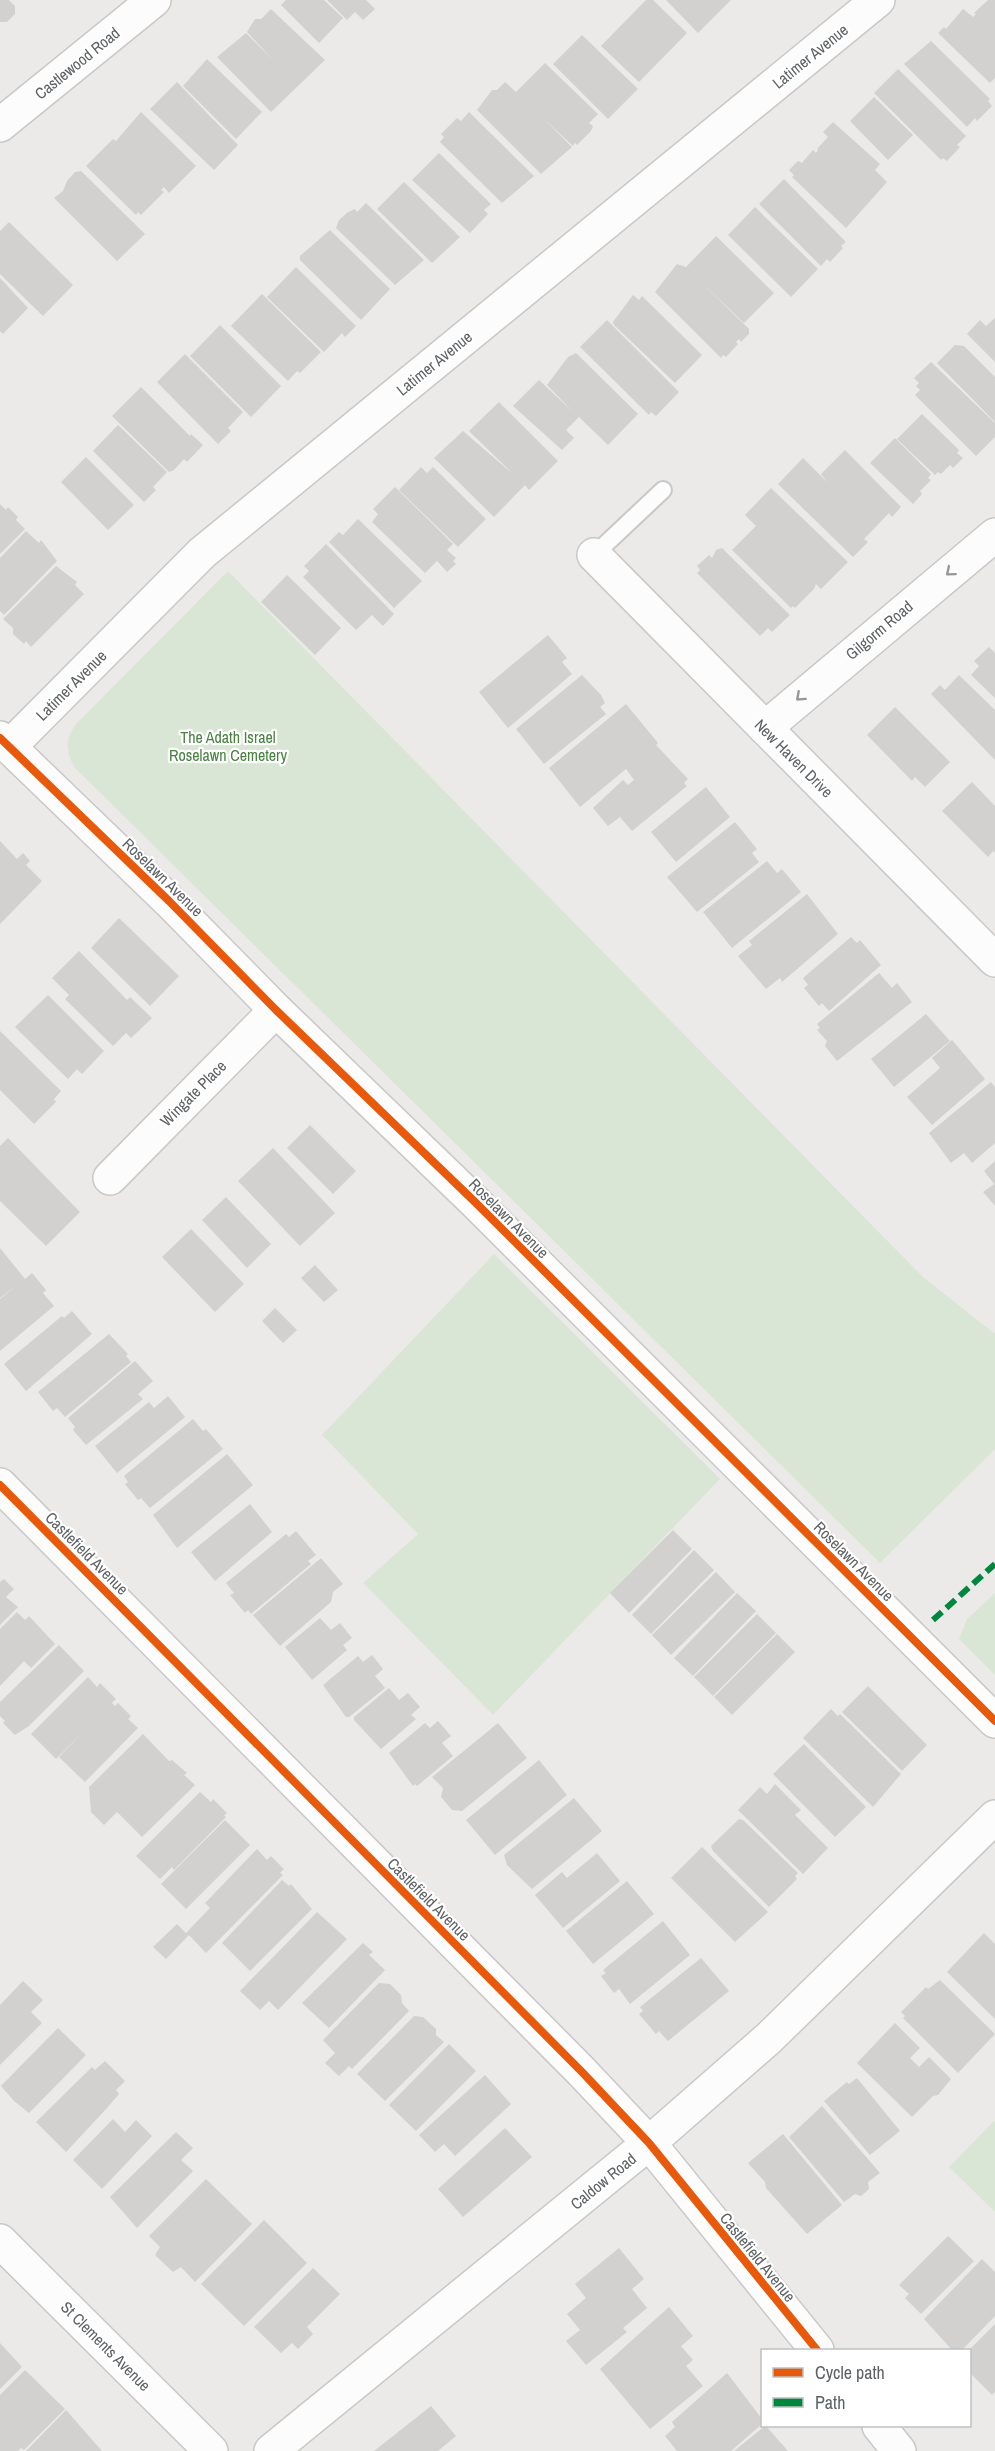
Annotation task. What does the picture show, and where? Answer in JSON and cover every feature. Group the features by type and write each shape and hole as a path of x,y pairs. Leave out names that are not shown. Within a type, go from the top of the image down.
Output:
{"street":[{"name":"Castlewood Road","path":"0,125 154,0"},
{"name":"Latimer Avenue","path":"5,743 202,553 878,0"},
{"name":"Gilgorm Road","path":"765,728 806,691 995,535"},
{"name":"New Haven Drive","path":"594,555 995,960"},
{"name":"Roselawn Avenue","path":"5,743 475,1202 995,1722"},
{"name":"Wingate Place","path":"110,1178 276,1010"},
{"name":"Castlefield Avenue","path":"0,1485 582,2072 648,2143 816,2349"},
{"name":"Caldow Road","path":"271,2451 648,2143 769,2038 995,1816"},
{"name":"St Clements Avenue","path":"0,2241 211,2451"},
{"path":"880,2427 899,2451"}],"lane":[{"path":"594,555 663,490"}],"green space":[{"name":"The Adath Israel Roselawn Cemetery","path":"228,571 923,1277 995,1334 995,1449 880,1563 75,768 69,756 68,740 76,724"},
{"path":"494,1254 720,1479 493,1715 363,1583 418,1534 322,1435"},
{"path":"995,1593 995,1675 959,1639 967,1619"},
{"path":"995,2120 995,2212 949,2167"}],"building":[{"path":"0,0 9,0 15,6 15,14 7,22 0,22"},
{"path":"286,0 324,0 343,18 319,43 281,5"},
{"path":"327,0 366,0 375,9 363,20 355,12 347,20"},
{"path":"646,0 653,0 687,33 639,82 601,46"},
{"path":"666,0 731,0 698,33"},
{"path":"988,0 995,0 995,78 990,83 938,33 944,27 946,29 963,9 973,17 976,14 974,13"},
{"path":"271,9 325,60 271,112 217,57 246,33 273,60 247,32 255,19 261,19"},
{"path":"582,35 638,89 608,119 553,64"},
{"path":"931,41 990,99 988,101 992,106 977,121 975,118 967,127 904,64"},
{"path":"207,59 262,112 236,139 183,86"},
{"path":"545,63 598,114 589,123 593,126 591,131 573,146 544,119 572,147 541,174 477,110 492,90 497,90 505,82 516,92"},
{"path":"898,69 966,136 957,145 960,147 947,161 943,158 941,160 874,93"},
{"path":"177,82 238,145 214,170 150,109"},
{"path":"874,97 913,135 888,160 850,121"},
{"path":"141,112 196,166 169,193 164,187 161,190 164,192 141,215 138,212 136,215 86,166 113,139 116,141"},
{"path":"469,112 534,176 502,203 440,142 444,137 441,134 457,118 461,121"},
{"path":"833,122 880,164 875,170 887,182 846,228 792,177 794,175 789,170 798,161 802,163 813,150 816,153 828,137 823,132"},
{"path":"439,153 491,204 484,210 488,214 470,233 412,180"},
{"path":"81,171 145,234 117,261 54,198 63,191 67,181 75,172"},
{"path":"784,179 846,242 830,262 827,259 821,266 759,204"},
{"path":"404,182 460,237 432,263 377,209"},
{"path":"366,203 424,260 395,285 336,228 339,220 348,212 355,209 357,212"},
{"path":"755,207 818,269 791,297 728,235"},
{"path":"9,222 73,285 43,316 0,274 0,231"},
{"path":"330,230 390,289 361,320 300,260 300,256"},
{"path":"716,236 774,293 744,323 699,280 749,329 749,334 741,342 739,339 736,342 738,344 726,357 723,355 721,358 655,292 677,264 686,267"},
{"path":"296,267 356,326 345,337 342,333 324,352 267,297"},
{"path":"0,278 28,308 3,334 0,331"},
{"path":"262,294 321,352 300,373 297,371 288,381 231,326"},
{"path":"633,295 639,300 642,296 702,355 675,383 614,325 613,322"},
{"path":"995,318 995,362 967,334 980,320 986,326"},
{"path":"607,320 679,392 656,416 651,412 649,415 580,347"},
{"path":"220,325 281,386 251,417 190,356"},
{"path":"955,345 964,346 995,377 995,422 937,363"},
{"path":"576,353 638,414 608,445 579,417 566,430 574,438 562,450 513,406 539,380 572,411 547,385 568,357"},
{"path":"185,354 243,412 228,428 231,431 218,444 157,382"},
{"path":"931,362 995,423 995,437 976,456 915,395 920,390 916,386 919,383 914,378"},
{"path":"141,387 190,436 191,434 203,445 187,462 184,459 169,472 112,416"},
{"path":"499,402 558,461 529,490 525,485 494,517 434,458 463,431 514,475 469,431"},
{"path":"922,414 959,450 957,453 963,458 953,468 950,465 941,474 938,472 935,475 897,439"},
{"path":"118,425 167,472 153,487 156,490 144,502 93,451"},
{"path":"895,438 931,474 928,478 931,480 920,491 922,494 913,504 870,463"},
{"path":"845,450 901,507 892,517 889,513 864,539 868,542 853,557 778,484 803,458 827,482 821,474"},
{"path":"86,457 134,505 108,530 61,482"},
{"path":"421,467 427,473 433,467 486,519 458,547 399,490"},
{"path":"395,487 453,544 447,550 456,558 453,561 456,564 447,572 437,561 425,573 372,522 378,514 373,509"},
{"path":"771,488 848,562 821,589 816,584 795,608 793,606 791,608 732,550 756,526 745,515"},
{"path":"0,504 6,510 8,507 18,517 16,520 25,529 0,554"},
{"path":"358,519 422,581 394,608 329,542 339,532 343,535"},
{"path":"26,531 39,543 41,540 57,561 4,615 0,611 0,558"},
{"path":"326,544 394,614 383,626 372,615 356,630 303,577 309,571 304,566"},
{"path":"722,548 790,615 772,632 768,628 760,636 697,573 700,570 697,566 709,555 712,558 716,550"},
{"path":"56,566 77,582 75,585 84,594 31,647 26,641 24,644 13,634 13,628 3,619"},
{"path":"287,575 341,628 315,655 261,602"},
{"path":"548,635 567,658 562,662 572,674 508,728 479,692"},
{"path":"989,647 995,653 995,698 971,675 979,666 974,661"},
{"path":"582,675 601,695 605,703 600,707 606,714 544,764 516,729"},
{"path":"959,675 995,710 995,760 931,694 940,685 945,690"},
{"path":"626,704 658,743 656,745 688,779 684,783 687,786 632,831 620,817 608,826 593,808 623,780 628,785 634,780 626,769 580,807 549,768"},
{"path":"895,707 950,762 925,787 915,777 912,781 867,735"},
{"path":"972,782 995,806 995,853 993,851 988,857 942,811"},
{"path":"706,787 730,817 676,862 651,832"},
{"path":"735,822 757,849 752,853 759,862 697,912 667,877"},
{"path":"0,841 17,859 23,853 30,861 26,865 42,881 0,924"},
{"path":"767,861 777,873 782,869 801,892 732,948 703,912"},
{"path":"807,894 838,934 782,982 780,978 766,989 738,956 752,945 749,941"},
{"path":"119,918 179,976 150,1006 91,948"},
{"path":"851,937 857,943 860,940 881,965 829,1011 822,1003 819,1006 804,988 808,985 803,978"},
{"path":"79,951 127,1000 130,997 152,1018 131,1038 126,1033 113,1046 65,999 69,995 52,978"},
{"path":"879,973 892,988 897,983 912,1002 837,1061 825,1046 827,1041 817,1030 820,1028 817,1024"},
{"path":"48,995 104,1051 82,1074 77,1069 68,1079 15,1027"},
{"path":"926,1014 950,1041 894,1087 871,1059"},
{"path":"0,1031 61,1091 54,1099 56,1102 34,1124 0,1090"},
{"path":"952,1040 985,1079 932,1125 907,1097 940,1068 932,1058"},
{"path":"991,1082 995,1087 995,1143 972,1163 964,1153 951,1163 929,1133"},
{"path":"310,1125 356,1171 333,1194 287,1148"},
{"path":"8,1138 80,1212 46,1246 0,1201 0,1146"},
{"path":"273,1148 335,1213 300,1246 238,1181"},
{"path":"995,1161 995,1206 983,1192 994,1184 984,1171"},
{"path":"226,1197 271,1244 247,1268 202,1220"},
{"path":"191,1229 244,1284 215,1312 162,1257"},
{"path":"0,1248 25,1279 32,1273 46,1290 43,1293 54,1306 0,1351 0,1299 17,1285 0,1298"},
{"path":"315,1265 338,1290 324,1302 301,1278"},
{"path":"275,1308 297,1330 283,1343 262,1321"},
{"path":"72,1311 92,1334 26,1391 4,1364 62,1316 64,1318"},
{"path":"109,1334 128,1354 126,1356 131,1362 65,1417 57,1408 53,1411 38,1392"},
{"path":"135,1361 153,1381 138,1394 143,1399 86,1445 73,1430 75,1427 68,1418"},
{"path":"168,1396 185,1417 117,1473 95,1446 149,1402 154,1408"},
{"path":"193,1419 203,1431 206,1429 223,1449 150,1508 141,1498 138,1500 125,1484 128,1482 124,1476"},
{"path":"227,1454 253,1485 177,1548 153,1515"},
{"path":"250,1504 272,1532 215,1581 191,1552"},
{"path":"673,1530 692,1549 629,1613 610,1593"},
{"path":"296,1531 316,1555 308,1561 311,1564 251,1614 248,1610 245,1613 230,1595 234,1593 226,1583 286,1534 289,1537"},
{"path":"694,1550 714,1570 651,1634 632,1615"},
{"path":"321,1558 343,1584 333,1592 331,1602 280,1646 253,1615"},
{"path":"716,1572 735,1592 671,1655 652,1635"},
{"path":"4,1579 14,1589 6,1597 18,1607 0,1625 0,1582"},
{"path":"737,1593 756,1611 693,1676 674,1658"},
{"path":"17,1612 25,1620 29,1616 55,1644 31,1668 24,1661 0,1686 0,1629"},
{"path":"757,1614 776,1633 713,1696 694,1677"},
{"path":"320,1618 331,1630 340,1623 352,1638 343,1645 347,1650 312,1680 285,1647"},
{"path":"777,1634 795,1652 732,1715 714,1697"},
{"path":"59,1645 84,1671 29,1726 15,1735 3,1723 5,1721 0,1716 0,1702"},
{"path":"372,1655 383,1669 375,1676 385,1688 346,1717 323,1685 358,1656 363,1662"},
{"path":"88,1677 97,1687 100,1683 116,1699 112,1703 115,1706 118,1703 131,1716 128,1719 138,1728 85,1782 59,1757 85,1730 56,1759 31,1734"},
{"path":"868,1686 927,1745 902,1771 842,1712"},
{"path":"389,1688 399,1700 408,1693 420,1707 411,1715 416,1719 381,1749 354,1720 354,1717"},
{"path":"831,1709 838,1716 840,1714 901,1774 873,1807 803,1738"},
{"path":"438,1721 451,1736 442,1743 453,1756 417,1786 415,1784 413,1786 389,1753 425,1723 430,1728"},
{"path":"498,1723 527,1758 462,1811 452,1810 441,1797 443,1788 432,1777"},
{"path":"143,1734 169,1761 172,1760 187,1773 184,1775 195,1785 142,1837 117,1812 104,1825 91,1812 89,1787"},
{"path":"804,1744 866,1807 835,1837 773,1774"},
{"path":"539,1760 567,1795 495,1855 466,1820"},
{"path":"775,1784 801,1810 795,1815 828,1848 803,1874 738,1810 760,1787 767,1794"},
{"path":"200,1792 211,1802 213,1799 227,1813 224,1815 226,1817 174,1870 172,1867 160,1879 136,1856"},
{"path":"574,1798 602,1831 532,1889 507,1865 504,1855"},
{"path":"739,1819 743,1820 798,1873 795,1876 797,1879 769,1907 713,1851 711,1846"},
{"path":"225,1820 250,1845 186,1909 161,1884"},
{"path":"702,1847 768,1912 735,1942 671,1878"},
{"path":"257,1849 267,1860 271,1856 284,1869 280,1873 283,1875 206,1953 189,1935 166,1959 153,1947 177,1924 186,1933 210,1908 205,1903"},
{"path":"597,1853 620,1881 563,1928 535,1895 562,1872 567,1878"},
{"path":"282,1880 289,1886 291,1884 312,1909 250,1971 222,1943"},
{"path":"627,1881 654,1914 593,1964 566,1931"},
{"path":"317,1912 347,1939 278,2010 269,2001 260,2010 240,1991"},
{"path":"663,1921 690,1955 630,2004 619,1989 614,1993 601,1976 606,1973 603,1970"},
{"path":"984,1933 995,1944 995,2019 947,1972"},
{"path":"363,1943 373,1952 369,1955 385,1970 329,2028 302,2003"},
{"path":"701,1958 729,1991 668,2041 659,2031 656,2034 639,2014 643,2011 640,2007"},
{"path":"940,1980 995,2034 958,2073 903,2018 905,2016 901,2012 926,1987 928,1989"},
{"path":"23,1981 43,2000 31,2012 42,2023 0,2065 0,2005"},
{"path":"379,1983 390,1984 401,1995 402,2003 409,2011 352,2069 349,2066 339,2076 325,2063 335,2053 323,2040"},
{"path":"414,2016 423,2017 436,2029 436,2035 444,2042 385,2101 357,2074"},
{"path":"895,2023 920,2048 910,2058 919,2067 929,2057 951,2079 938,2095 933,2096 912,2117 857,2063"},
{"path":"58,2028 86,2055 29,2113 1,2086"},
{"path":"449,2044 476,2071 416,2131 389,2105"},
{"path":"105,2061 125,2081 116,2090 119,2094 66,2152 36,2122 92,2067 95,2070"},
{"path":"485,2075 511,2104 455,2156 444,2144 435,2152 419,2135"},
{"path":"857,2078 900,2131 870,2155 824,2101 847,2082 849,2084"},
{"path":"822,2106 880,2173 868,2182 869,2189 861,2196 855,2194 844,2202 789,2137"},
{"path":"113,2119 125,2132 136,2120 152,2136 102,2189 73,2160"},
{"path":"505,2128 532,2157 463,2217 438,2189"},
{"path":"176,2132 193,2148 181,2160 193,2171 137,2228 110,2197"},
{"path":"783,2134 842,2205 807,2234 766,2188 765,2182 748,2163"},
{"path":"206,2179 252,2224 195,2282 181,2267 173,2272 155,2255 160,2247 149,2236"},
{"path":"264,2220 307,2263 244,2326 201,2284"},
{"path":"948,2236 974,2261 921,2314 905,2298 909,2294 899,2285"},
{"path":"619,2248 644,2279 632,2289 647,2308 623,2328 627,2332 586,2365 566,2341 580,2330 567,2314 586,2298 575,2284"},
{"path":"982,2259 995,2272 995,2316 963,2349 951,2349 924,2319"},
{"path":"313,2268 340,2294 307,2327 313,2334 298,2349 292,2343 281,2353 254,2327"},
{"path":"669,2307 693,2336 681,2346 693,2360 686,2366 703,2386 650,2429 600,2369"},
{"path":"995,2324 995,2392 992,2395 971,2374 970,2349"},
{"path":"0,2343 22,2367 0,2389"},
{"path":"25,2370 65,2409 24,2450 21,2448 18,2451 0,2451 0,2395"},
{"path":"727,2373 761,2418 761,2425 731,2451 677,2451 665,2436 675,2427 672,2422"},
{"path":"431,2406 456,2436 438,2451 374,2451"},
{"path":"66,2410 102,2451 26,2451"},
{"path":"764,2427 767,2427 788,2451 734,2451"}],"marked path":[{"path":"933,1620 995,1564"}],"cycle path":[{"path":"0,738 475,1202 995,1721"},
{"path":"0,1485 582,2072 649,2143 816,2349"}]}
